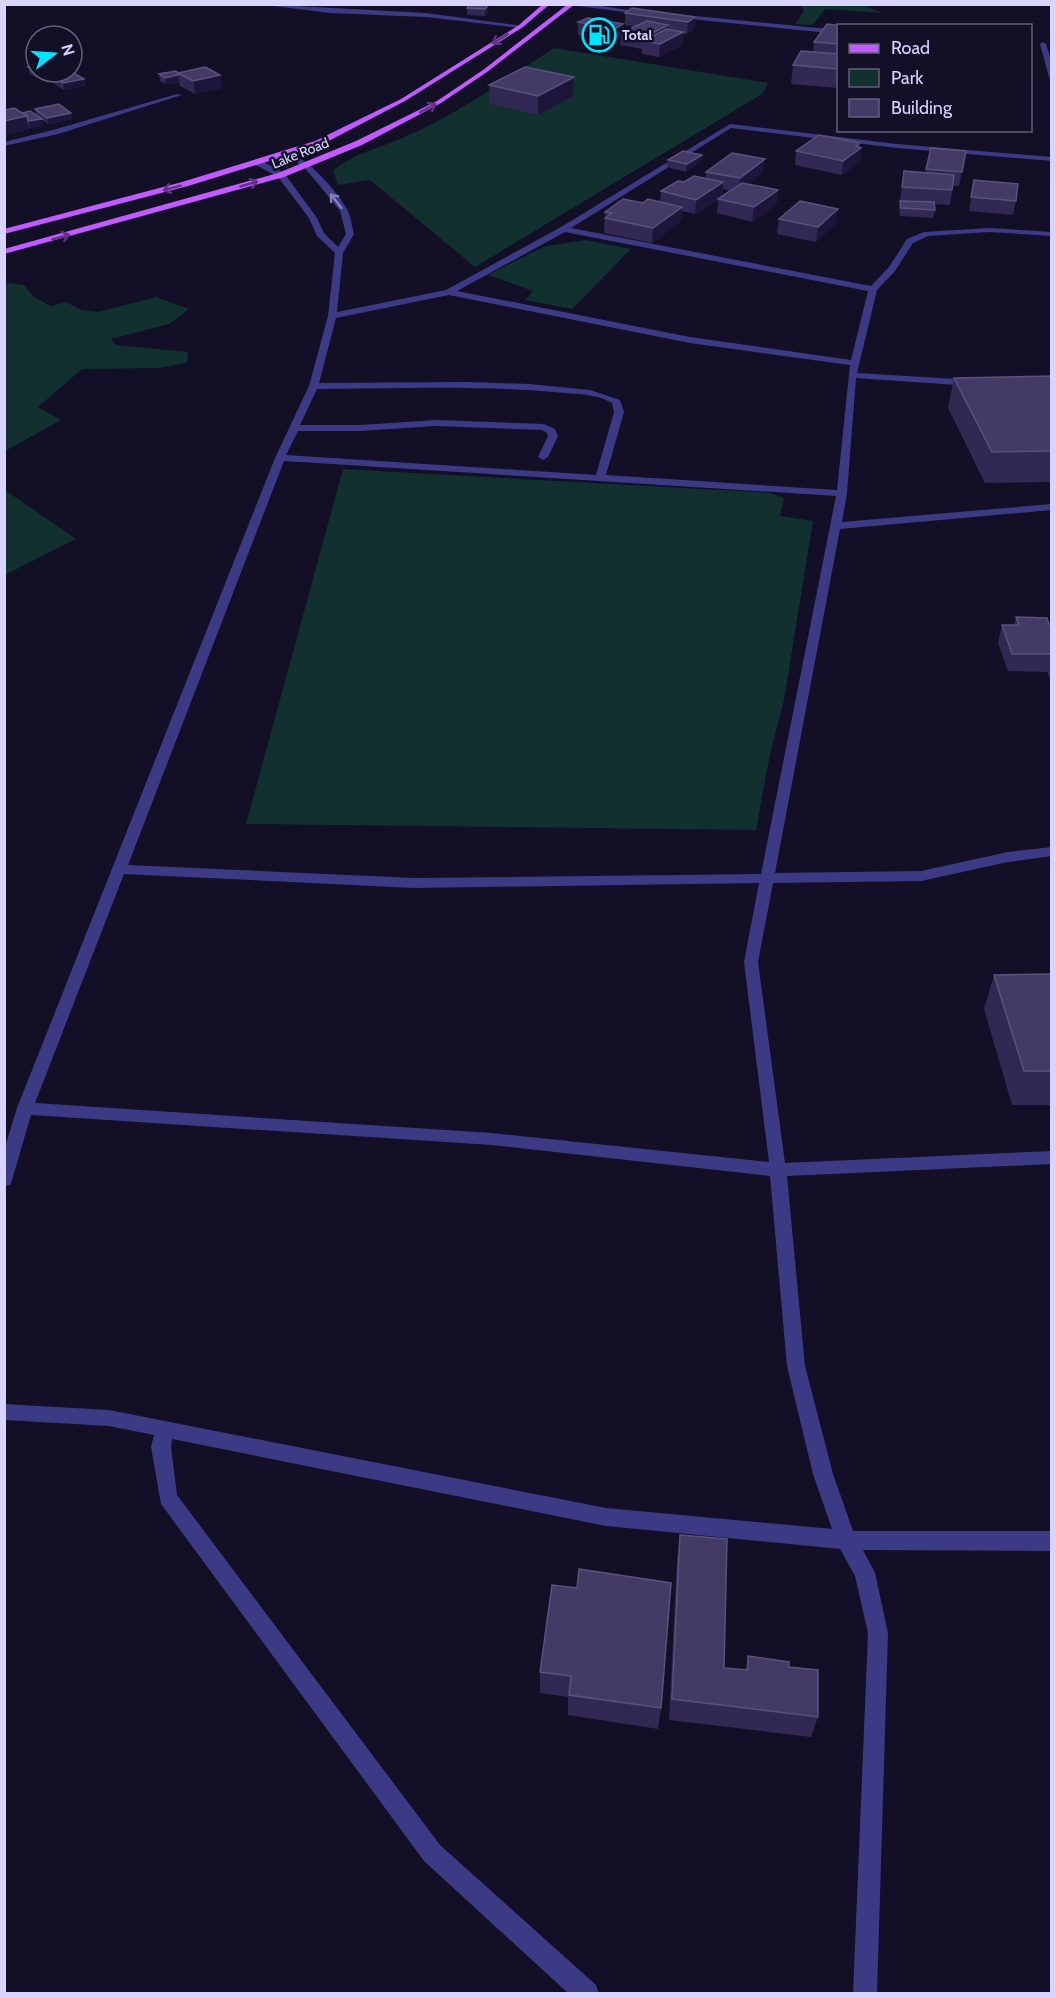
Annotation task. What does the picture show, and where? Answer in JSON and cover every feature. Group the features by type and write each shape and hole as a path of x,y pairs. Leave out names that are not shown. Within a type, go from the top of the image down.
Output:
{"main road":[{"name":"Lake Road","path":"4,232 259,163 318,143 373,116 521,26 547,4"},
{"name":"Lake Road","path":"4,252 281,175 385,131 439,102 485,71 572,5"}],"street":[{"path":"261,4 330,11 426,15 521,26"},
{"path":"566,4 650,13"},
{"path":"661,14 837,32"},
{"path":"1052,44 1040,44 1052,77"},
{"path":"4,144 55,132 179,95"},
{"path":"332,316 449,292 564,229 730,126 875,144 1052,159"},
{"path":"4,1180 26,1108 279,458 314,386 332,316 339,253 350,234 344,211 306,164 285,153"},
{"path":"259,163 281,175 313,218 320,234 339,253"},
{"path":"564,229 873,289"},
{"path":"865,1994 878,1633 865,1573 846,1540 823,1474 796,1366 778,1170 750,962 842,493 852,375 873,289 892,269 910,241 927,234 990,230 1052,234"},
{"path":"449,292 690,340 855,363"},
{"path":"852,375 981,384"},
{"path":"314,386 473,384 532,387 606,395 617,402 619,412 600,477"},
{"path":"294,428 360,428 445,423 544,427 552,431 553,436 543,457"},
{"path":"279,458 842,493"},
{"path":"835,526 1052,507"},
{"path":"120,869 414,883 766,879 921,876 1008,857 1052,851"},
{"path":"26,1108 492,1139 778,1170 1052,1157"},
{"path":"4,1412 109,1419 606,1517 846,1540 1052,1541"},
{"path":"164,1430 161,1447 168,1498 425,1844 432,1853 587,1994"}],"green space":[{"path":"801,5 861,5 883,13 825,9 813,25 795,24 804,11"},
{"path":"554,48 769,83 762,94 475,267 370,180 338,185 333,171 341,164 430,125 484,94"},
{"path":"585,240 631,249 572,309 525,300 533,291 488,275 543,247"},
{"path":"4,284 24,285 34,297 51,306 66,302 81,310 98,312 156,297 189,309 169,324 111,339 116,345 188,352 187,363 158,368 82,369 38,407 61,420 5,451"},
{"path":"343,469 771,493 784,498 780,516 813,521 784,700 770,754 756,830 246,824"},
{"path":"5,490 76,539 5,575"}],"building":[{"path":"470,4 488,5 485,9 467,8"},
{"path":"632,8 695,17 688,22 625,13"},
{"path":"588,18 623,24 614,29 578,22"},
{"path":"647,21 668,25 645,37 621,33"},
{"path":"827,24 837,25 837,44 814,42"},
{"path":"666,29 683,32 660,44 643,41"},
{"path":"801,51 837,54 837,69 793,65"},
{"path":"205,67 220,75 193,81 178,73"},
{"path":"525,67 574,77 538,96 489,85"},
{"path":"176,71 178,75 165,78 159,74"},
{"path":"59,104 71,113 47,118 35,109"},
{"path":"14,108 27,116 4,121 4,110"},
{"path":"30,111 42,119 28,121 27,116 22,113"},
{"path":"819,135 860,143 856,146 861,148 843,161 796,151"},
{"path":"931,148 966,151 962,172 926,169"},
{"path":"683,151 702,155 687,164 668,160"},
{"path":"732,153 765,159 740,178 706,172"},
{"path":"904,171 954,175 952,190 902,187"},
{"path":"694,176 723,182 696,200 661,191 678,181 684,182"},
{"path":"974,180 1018,184 1016,201 971,197"},
{"path":"742,183 778,190 754,207 718,199"},
{"path":"623,199 643,203 648,199 682,207 653,228 605,218 612,213 605,212"},
{"path":"800,201 838,209 818,227 779,219"},
{"path":"900,201 934,202 935,210 901,208"},
{"path":"1052,376 1052,451 992,452 954,378"},
{"path":"1016,617 1047,618 1049,624 1052,624 1052,654 1012,654 1002,625 1019,625"},
{"path":"1052,974 1052,1071 1024,1071 994,975"},
{"path":"680,1535 727,1539 724,1668 748,1670 748,1656 789,1662 789,1667 818,1670 818,1717 672,1699"},
{"path":"579,1569 671,1583 661,1708 569,1695 571,1676 540,1672 552,1585 577,1588"}],"place":[{"name":"Total","path":"599,35"}]}
